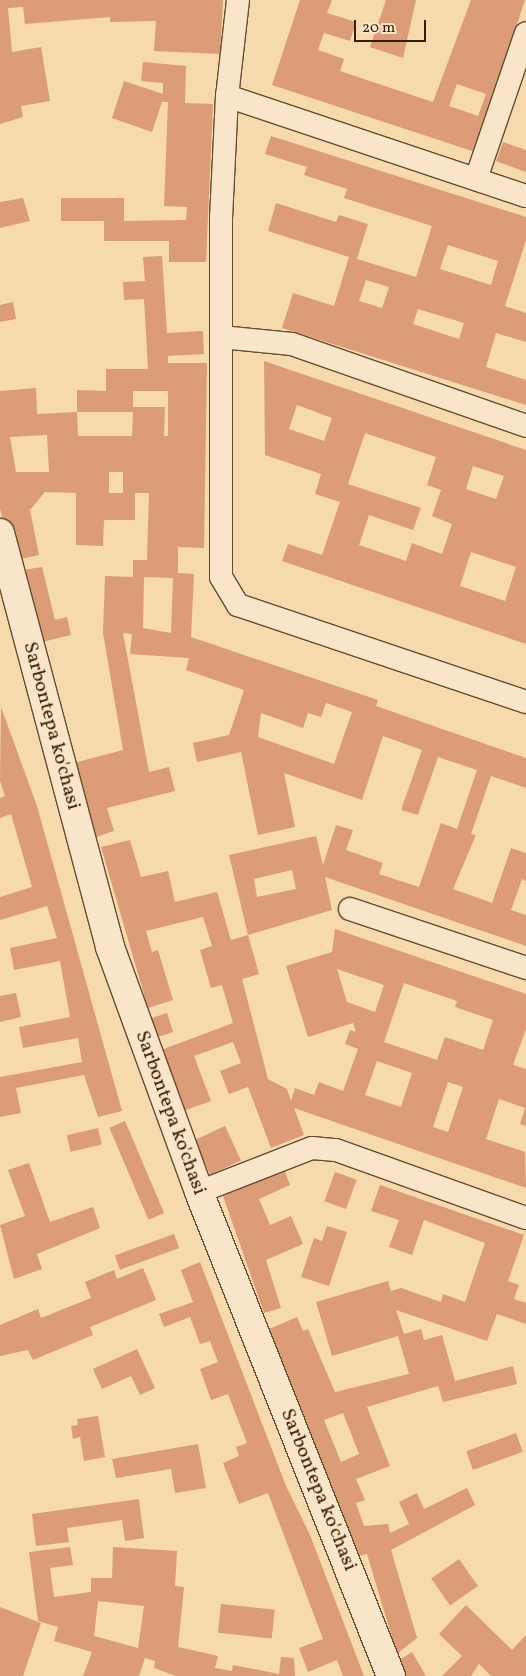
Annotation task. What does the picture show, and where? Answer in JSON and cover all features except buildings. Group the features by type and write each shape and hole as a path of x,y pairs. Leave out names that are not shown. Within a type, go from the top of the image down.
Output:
{"street":[{"path":"238,0 227,96 221,337 222,576 238,605 526,702"},
{"path":"476,179 526,33"},
{"path":"227,96 526,196"},
{"path":"221,337 292,344 526,426"},
{"name":"Sarbontepa ko'chasi","path":"0,533 110,947 199,1192 392,1676"},
{"path":"350,909 526,968"},
{"path":"199,1192 312,1148 336,1150 526,1218"}]}
